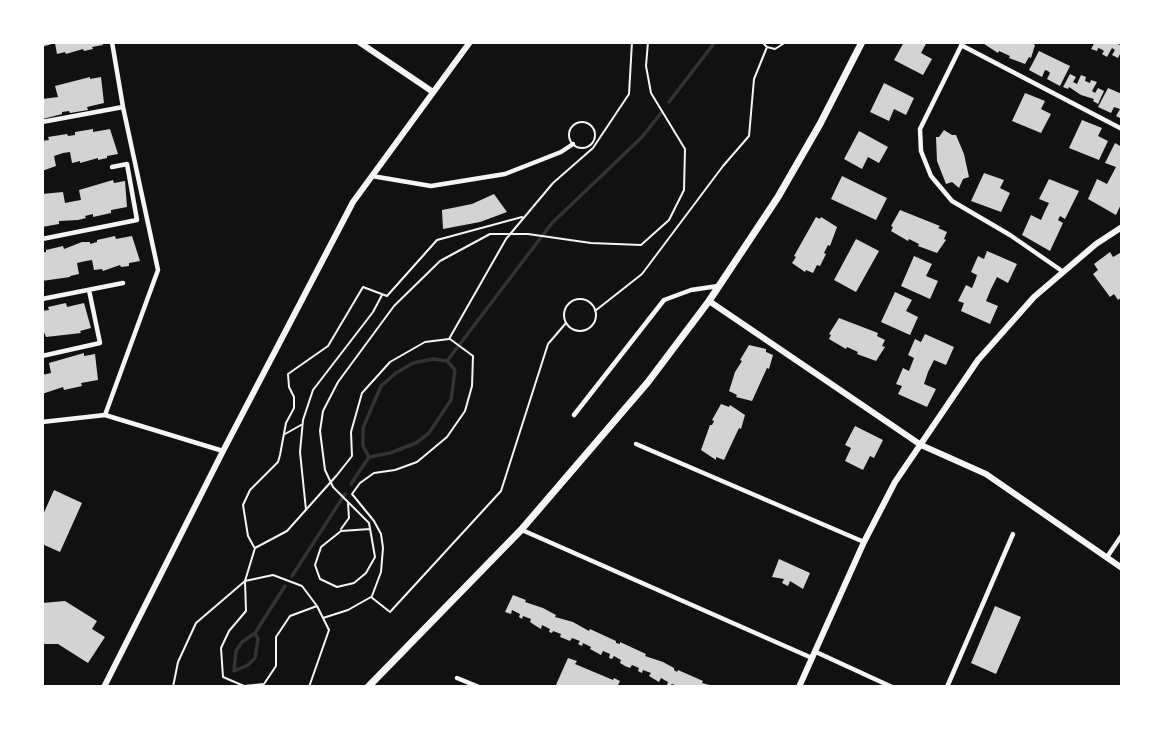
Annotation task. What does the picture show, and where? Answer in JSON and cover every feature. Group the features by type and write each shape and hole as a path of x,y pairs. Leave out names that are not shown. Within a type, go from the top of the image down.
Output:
{"main road":[{"path":"368,687 521,530 649,382 709,301 778,197 820,124 862,42"}],"street":[{"path":"105,415 158,270 112,42"},
{"path":"359,42 433,92"},
{"path":"104,687 353,202 470,42"},
{"path":"1062,271 1010,235 953,201 931,176 921,151 920,128 962,44 1122,129"},
{"path":"42,121 123,107"},
{"path":"372,176 431,186 505,174 546,159 573,144"},
{"path":"42,239 137,220 127,164 111,167"},
{"path":"799,687 864,542 895,482 978,360 1034,297 1062,271 1122,227"},
{"path":"42,299 123,283"},
{"path":"575,415 664,300 691,290 719,286"},
{"path":"42,356 100,344 89,290"},
{"path":"709,301 921,445 986,474 1122,568"},
{"path":"42,422 105,415 223,451"},
{"path":"636,444 864,542"},
{"path":"521,530 892,687"},
{"path":"947,687 1013,534"},
{"path":"1107,558 1122,534"},
{"path":"457,678 479,687"}],"path":[{"path":"449,339 509,234 553,183 591,150 629,93 632,42"},
{"path":"348,502 349,518 341,531 321,547 315,565 320,579 337,587 354,583 366,573 375,556 369,523 348,502 333,487 324,464 320,431 323,411 338,382 394,306 440,261 490,234 528,234 591,243 641,245 669,220 684,190 685,149 650,93 646,66 648,42"},
{"path":"762,42 767,47 779,48 786,42"},
{"path":"595,311 642,274 723,166 749,136 754,79 767,47"},
{"path":"591,150 594,135 591,127 579,123 570,130 569,138 573,144 581,148 592,143"},
{"path":"255,548 248,536 243,505 258,480 278,462 286,423 294,408 288,374 328,346 363,287 387,296 437,240 525,216"},
{"path":"306,511 301,459 303,424 313,390 373,312 383,293"},
{"path":"573,301 589,302 595,311 594,321 584,330 574,330 566,323 564,313 573,301"},
{"path":"371,597 390,612 501,491 548,344 566,323"},
{"path":"317,606 290,616 276,637 276,666 264,684 244,686 223,677 221,648 229,631 246,611 245,581 255,548 287,531 352,456 351,432 362,393 390,362 425,342 449,339 473,356 472,386 465,411 447,437 416,463 374,473 360,483 352,494 374,521 382,541 381,572 371,597 348,610 323,618"},
{"path":"284,435 293,427 303,424"},
{"path":"341,531 370,529"},
{"path":"173,687 178,662 196,623 245,581 273,575 303,586 329,630 309,687"}],"building":[{"path":"42,42 102,42 103,45 84,51 57,54 55,43 42,47"},
{"path":"904,42 927,42 921,53 932,59 923,75 894,60"},
{"path":"981,42 1030,42 1035,45 1031,58 1029,57 1025,64 999,51 998,53"},
{"path":"1095,42 1114,42 1120,45 1122,42 1122,50 1118,58 1112,55 1115,50 1112,48 1107,57 1102,54 1104,51 1101,49 1091,49"},
{"path":"1039,51 1070,66 1060,86 1047,79 1050,73 1048,71 1045,70 1042,77 1029,70"},
{"path":"1070,74 1076,77 1073,82 1077,84 1081,75 1086,77 1085,81 1097,82 1092,91 1095,93 1098,88 1104,91 1098,104 1094,99 1069,87 1063,87"},
{"path":"90,77 101,77 104,103 87,107 88,110 62,112 43,119 42,99 58,97 55,86"},
{"path":"884,83 914,98 906,115 894,109 889,121 870,112"},
{"path":"1108,88 1122,94 1122,119 1116,116 1120,109 1114,107 1111,113 1098,107"},
{"path":"1025,93 1045,101 1041,109 1051,114 1041,133 1012,121"},
{"path":"1082,120 1102,128 1098,136 1108,141 1099,160 1069,148"},
{"path":"93,129 93,132 110,129 118,154 72,163 70,152 63,153 54,156 56,166 42,171 42,141 49,140 48,137 75,135 75,132"},
{"path":"944,130 956,135 964,154 969,177 963,179 959,188 952,182 946,184 937,161 936,137"},
{"path":"859,131 888,147 879,163 868,157 862,169 844,159"},
{"path":"1115,143 1122,147 1122,202 1116,215 1088,199 1097,179 1107,184 1116,167 1105,163"},
{"path":"984,173 1004,180 1000,188 1010,193 1001,212 971,201"},
{"path":"842,176 887,198 876,220 831,199"},
{"path":"1049,179 1079,191 1065,219 1060,216 1058,220 1063,223 1050,251 1022,235 1031,215 1041,220 1049,203 1039,199"},
{"path":"113,180 114,183 125,181 127,207 111,210 111,213 93,217 93,214 85,216 86,218 59,221 59,224 42,227 42,194 63,192 65,203 81,200 79,190"},
{"path":"494,194 507,212 480,222 443,229 442,210 472,204"},
{"path":"900,210 940,226 938,228 947,232 944,239 946,240 937,253 891,231"},
{"path":"816,217 821,217 837,227 820,266 817,265 813,273 806,270 805,272 792,263"},
{"path":"115,236 116,239 132,236 140,261 103,271 94,270 92,260 86,261 77,263 79,274 42,281 42,253 46,250 63,246 64,249 82,242 90,244"},
{"path":"856,239 879,251 856,292 834,280"},
{"path":"987,251 1017,264 1008,283 997,277 991,289 986,301 998,306 990,324 961,311 964,303 958,301 966,285 972,288 977,275 971,272 978,256 984,259"},
{"path":"1110,252 1113,257 1120,253 1122,256 1122,297 1118,300 1114,294 1110,297 1093,274 1098,270 1094,264"},
{"path":"914,256 932,264 926,276 938,281 930,299 901,286"},
{"path":"895,292 912,300 906,311 918,317 910,335 881,322"},
{"path":"66,303 67,307 84,303 91,328 80,331 81,333 46,337 42,327 42,311"},
{"path":"839,318 878,333 877,336 885,340 882,346 885,347 876,361 829,339 829,334"},
{"path":"925,334 954,347 946,365 934,360 928,372 924,384 936,389 927,407 898,394 902,386 896,384 903,368 909,371 914,358 908,355 915,339 921,342"},
{"path":"749,345 766,349 766,352 773,355 769,369 767,368 752,401 736,397 737,395 729,391 742,361 740,360"},
{"path":"84,353 84,356 95,354 98,380 42,394 42,375 51,373 49,363"},
{"path":"721,404 730,405 745,415 741,429 739,428 724,460 716,457 716,460 701,450"},
{"path":"855,426 883,440 874,458 870,456 863,470 845,461 851,448 845,445"},
{"path":"54,490 82,503 60,552 42,544 42,517"},
{"path":"779,559 810,573 803,589 790,581 788,586 782,583 784,579 772,577"},
{"path":"513,595 543,608 556,615 555,617 573,622 589,631 590,629 663,662 677,672 678,670 703,681 702,683 717,687 670,686 661,678 659,682 649,676 651,673 643,670 642,673 632,665 630,668 625,666 614,656 609,658 610,654 603,651 601,655 583,643 582,646 578,644 580,641 572,638 570,641 560,637 561,634 549,632 550,629 542,625 541,629 530,622 531,619 523,616 522,619 520,614 512,610 511,614 505,612"},
{"path":"65,601 97,621 92,629 105,637 88,663 58,644 42,644 42,603"},
{"path":"995,606 1021,617 996,674 971,663"},
{"path":"568,658 577,661 575,664 620,681 617,687 555,687"}],"waterway":[{"path":"669,102 715,42"},
{"path":"351,484 369,457 390,453 416,443 429,433 451,400 455,370 447,361 552,223 642,137 662,112"},
{"path":"369,457 363,446 363,428 381,386 413,363 433,359 447,361"},
{"path":"292,576 345,494"},
{"path":"234,671 236,651 242,642 255,633 285,586"},
{"path":"234,671 248,665 255,658 258,639 255,633"}]}
